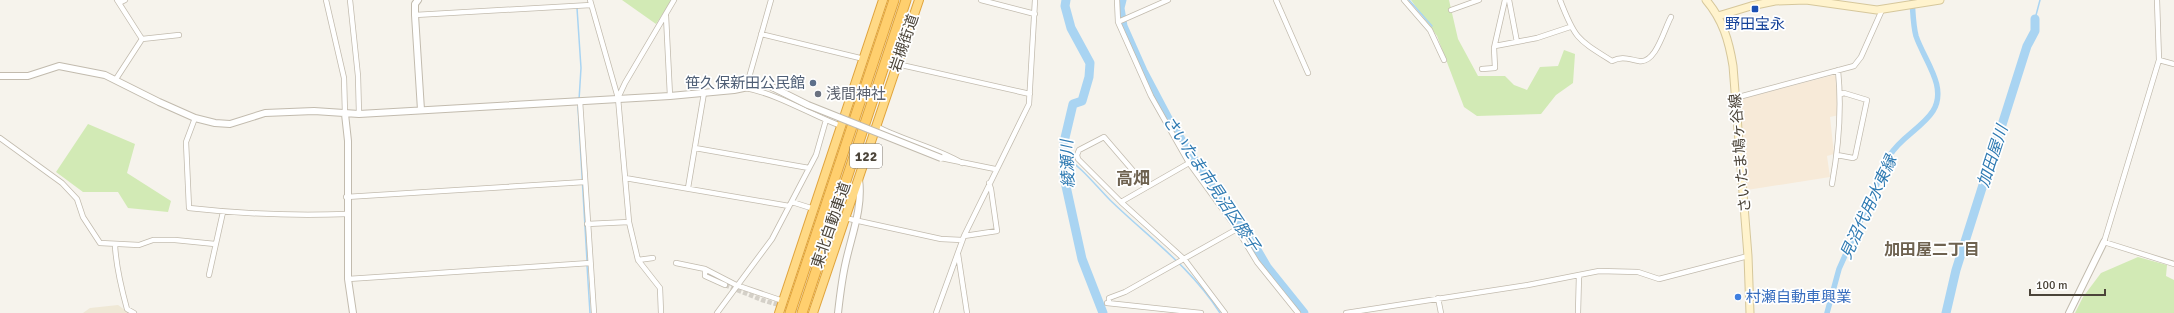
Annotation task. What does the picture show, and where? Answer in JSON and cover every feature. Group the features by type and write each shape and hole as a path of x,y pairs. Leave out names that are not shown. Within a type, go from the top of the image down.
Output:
{"highway":[{"name":"122","path":"779,313 883,0"},
{"name":"東北自動車道","path":"790,313 894,0"},
{"name":"東北自動車道","path":"802,313 906,0"},
{"name":"岩槻街道","path":"813,313 918,0"}],"main road":[{"name":"さいたま鳩ヶ谷線","path":"1706,0 1718,16 1730,48 1748,256 1750,313"},
{"path":"1718,16 1757,4 1790,0 1813,1 1882,10 1940,0"}],"street":[{"path":"125,0 118,2 142,39"},
{"path":"326,0 344,78 345,114 348,141 346,197 348,279 353,313"},
{"path":"350,0 358,76 359,114"},
{"path":"418,0 415,4 415,15 421,110"},
{"path":"618,98 625,83 674,0"},
{"path":"746,88 771,0"},
{"path":"981,0 1035,14"},
{"path":"936,313 963,238 995,168 1029,104 1036,0"},
{"path":"1117,0 1118,22 1151,96 1189,163 1238,229 1257,262 1298,313"},
{"path":"1118,22 1168,0"},
{"path":"1276,0 1308,73"},
{"path":"1404,0 1430,30 1444,60"},
{"path":"1451,10 1479,0"},
{"path":"1482,69 1495,68 1495,46 1505,0"},
{"path":"1509,0 1517,42"},
{"path":"1560,0 1570,28 1584,45 1612,61 1624,57 1644,62 1653,54 1672,17"},
{"path":"2069,313 2104,242 2159,60 2157,0"},
{"path":"415,15 591,3 618,98 629,222 638,260 660,288 661,313"},
{"path":"1735,98 1854,66 1858,62 1882,10"},
{"path":"666,15 670,96"},
{"path":"1495,46 1547,36 1570,28"},
{"path":"761,34 864,59"},
{"path":"142,39 179,35"},
{"path":"116,79 142,39"},
{"path":"2159,60 2174,64"},
{"path":"897,64 1030,94"},
{"path":"0,76 28,76 60,66 116,79 153,99 196,118 215,123 230,124 265,113 314,111 359,114 670,96 746,88 758,85 770,86 808,105 941,158 995,168"},
{"path":"1832,184 1837,155 1841,113 1841,94 1838,70"},
{"path":"746,88 777,96 841,126"},
{"path":"688,188 704,93"},
{"path":"1837,155 1853,158 1855,157 1867,100 1866,98 1844,93 1841,94"},
{"path":"580,101 584,182 594,313"},
{"path":"196,118 186,142 189,208 223,212 298,216 347,214"},
{"path":"717,313 736,285 772,239 816,155 826,120"},
{"path":"876,126 889,133 948,155 962,163"},
{"path":"1147,187 1104,137 1079,150 1077,155 1078,159 1121,202 1185,260 1225,313"},
{"path":"0,138 62,183 77,199 83,217 100,243 115,245 139,245 153,240 175,240 215,244"},
{"path":"695,148 810,168"},
{"path":"1121,202 1189,163"},
{"path":"838,313 841,285 856,222 861,191 859,177"},
{"path":"625,178 791,204 814,209"},
{"path":"346,197 584,182"},
{"path":"845,218 856,222 941,239 963,238 997,231 989,183"},
{"path":"209,275 223,212"},
{"path":"587,224 629,222"},
{"path":"1198,313 1108,302 1109,298 1125,292 1185,260 1238,229"},
{"path":"2104,242 2174,264"},
{"path":"115,245 116,265 120,285 127,309 134,313"},
{"path":"958,253 967,313"},
{"path":"1346,313 1599,271 1638,272 1660,279 1748,256"},
{"path":"638,260 653,258"},
{"path":"348,279 590,263"},
{"path":"676,263 705,269 736,285 783,301"},
{"path":"705,269 705,276 725,285"},
{"path":"1578,313 1579,275"},
{"path":"1438,298 1441,313"}],"shaded area":[{"path":"1834,75 1836,77 1839,115 1830,117 1834,154 1827,156 1830,177 1747,190 1740,99"},
{"path":"118,305 129,313 83,313 90,308"}],"green space":[{"path":"622,0 672,0 656,24"},
{"path":"1411,0 1449,0 1458,39 1478,76 1505,76 1514,85 1527,90 1540,67 1558,66 1564,50 1575,54 1573,83 1556,95 1541,114 1477,116 1464,107 1437,36"},
{"path":"88,124 135,144 127,173 171,201 168,212 128,208 118,192 83,192 56,172"},
{"path":"2138,257 2167,265 2166,276 2174,280 2174,313 2075,313 2083,297 2101,273"}],"waterway":[{"name":"綾瀬川","path":"1066,0 1065,6 1071,28 1090,63 1089,77 1082,101 1073,104 1064,142 1064,177 1082,259 1103,313"},
{"name":"さいたま市見沼区膝子","path":"1122,0 1120,8 1123,26 1143,71 1171,124 1216,193 1239,219 1267,267 1304,313"},
{"path":"1409,0 1432,26"},
{"name":"見沼代用水東縁","path":"1827,313 1839,269 1890,155 1900,143 1923,123 1933,111 1937,102 1938,93 1936,83 1916,36 1912,0"},
{"name":"加田屋川","path":"2035,19 2040,0"},
{"path":"577,8 581,68 579,100"},
{"name":"加田屋川","path":"1946,313 1956,270 2027,46 2035,31 2035,19"},
{"path":"578,107 587,261"},
{"path":"1063,156 1082,171 1124,214 1168,253 1196,281 1209,296 1220,313"},
{"path":"587,265 590,313"}],"tunnel":[{"path":"725,285 762,300 803,312"}],"place":[{"name":"野田宝永","path":"1755,9"},
{"name":"笹久保新田公民館","path":"813,83"},
{"name":"浅間神社","path":"818,94"},
{"name":"村瀬自動車興業","path":"1738,297"}],"district":[{"name":"高畑","path":"1133,178"},
{"name":"加田屋二丁目","path":"1932,249"}]}
